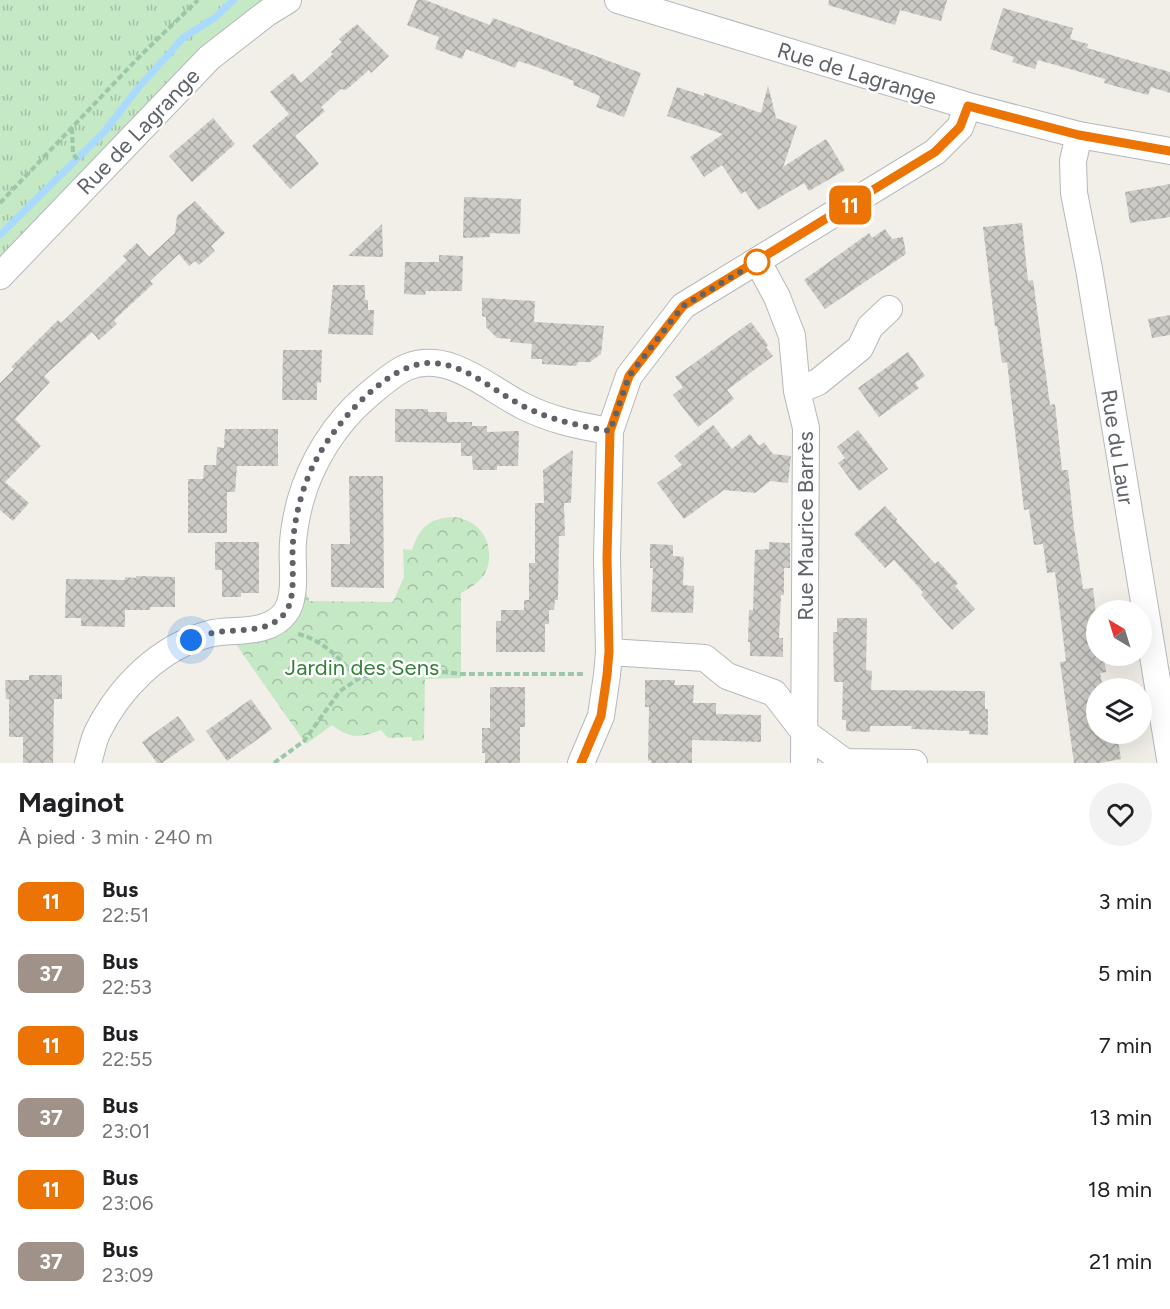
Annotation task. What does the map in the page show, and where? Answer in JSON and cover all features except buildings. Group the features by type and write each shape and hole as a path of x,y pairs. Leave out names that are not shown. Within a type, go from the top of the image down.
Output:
{"street":[{"name":"Rue de Lagrange","path":"0,276 209,58 267,13 288,0"},
{"name":"Rue de Lagrange","path":"618,0 968,106 1079,135 1170,151"},
{"path":"581,763 601,716 608,663 607,558 610,431 629,376 683,306 935,152 960,127 968,106"},
{"name":"Rue du Laur","path":"1079,135 1073,161 1074,193 1166,713 1170,759"},
{"name":"Rue Maurice Barrès","path":"758,262 777,297 792,336 797,391 806,428 804,763"},
{"path":"797,391 818,382 860,348 870,327 889,309"},
{"path":"88,763 96,735 112,705 137,676 173,647 209,634 269,626 286,612 293,587 292,543 300,502 315,460 335,430 356,405 382,383 407,367 430,363 454,368 488,384 522,406 563,423 610,431"},
{"path":"608,663 705,658 727,676 774,693 804,732 845,762 914,763"}],"path":[{"path":"0,203 198,0"},
{"path":"72,127 71,142 74,154 79,162 96,175"},
{"path":"269,626 312,638 334,652 358,679"},
{"path":"274,763 304,741 340,691 358,679 396,666 461,674 608,663"}],"green space":[{"path":"0,0 266,0 0,268"},
{"name":"Jardin des Sens","path":"455,517 472,523 485,537 489,550 489,563 482,578 461,593 461,678 425,679 424,740 412,741 412,737 388,738 381,730 355,736 344,733 332,725 306,744 233,640 304,589 310,601 393,602 404,577 403,549 412,550 427,525 439,519"}],"waterway":[{"path":"80,156 105,131 138,88 184,37 213,19 234,0"},
{"path":"0,235 75,161"}],"bus line":[{"name":"11","path":"581,763 601,716 607,675 610,431 629,376 683,306 935,152 960,127 968,106 1079,135 1170,151"}],"route":[{"path":"191,640 209,634 269,626 286,612 293,587 292,543 300,502 315,460 335,430 356,405 382,383 407,367 430,363 442,365 454,368 488,384 522,406 563,423 610,431 629,376 683,306 757,262"}]}
